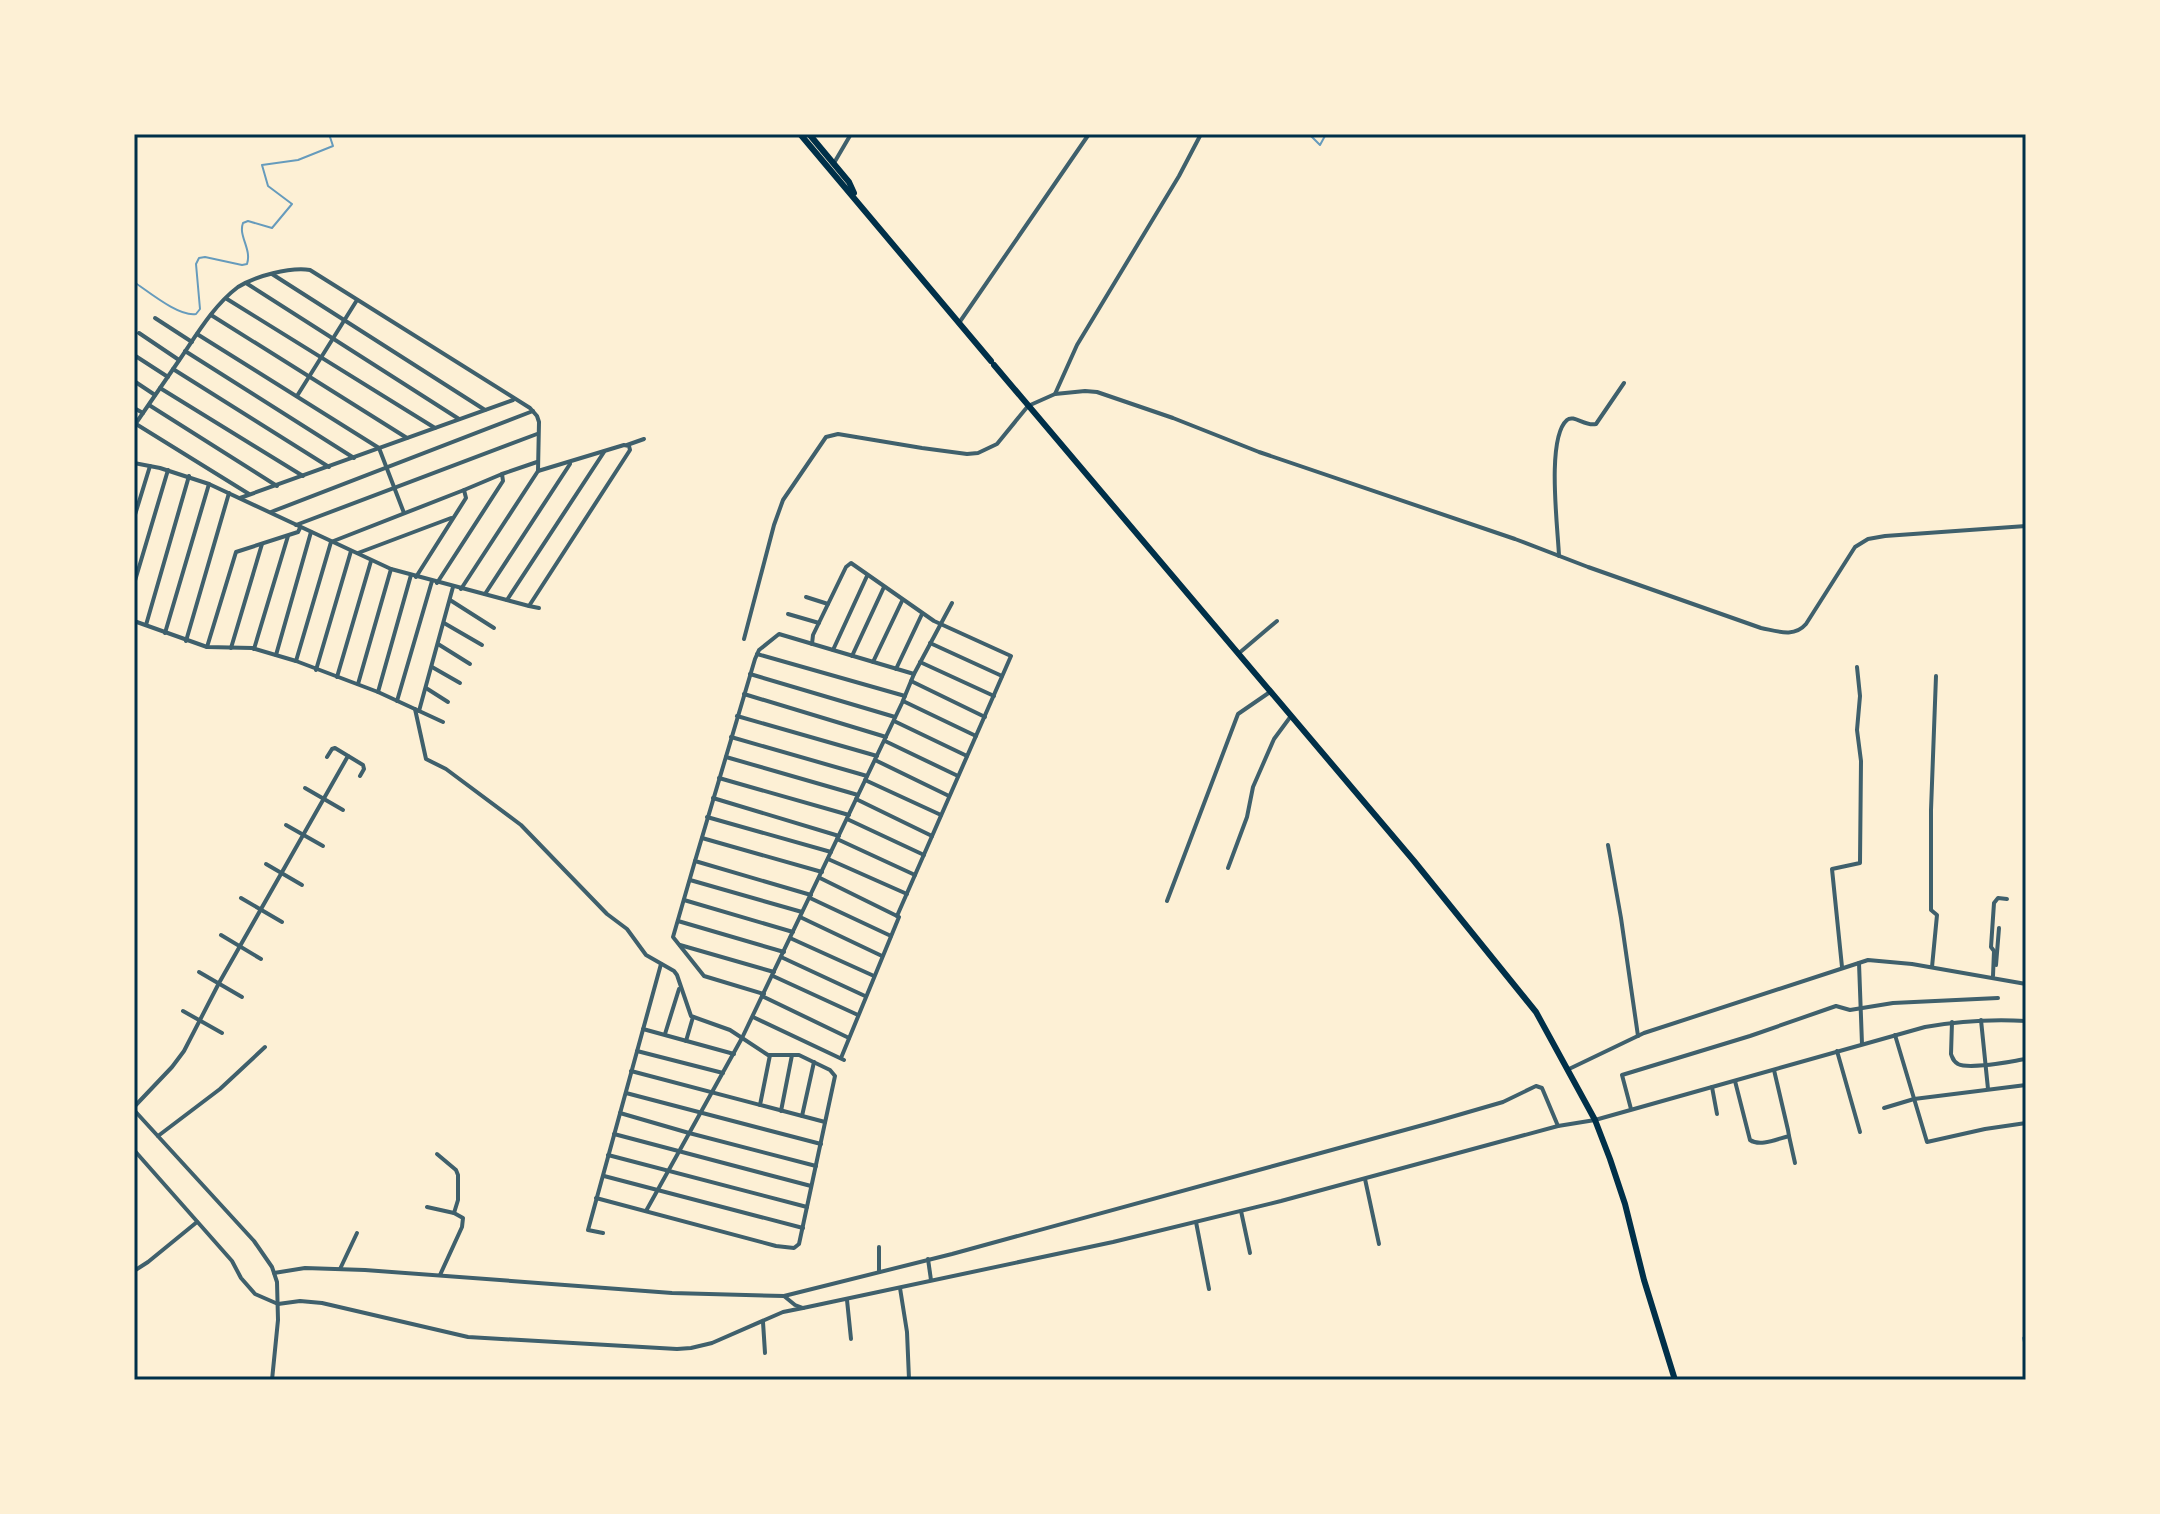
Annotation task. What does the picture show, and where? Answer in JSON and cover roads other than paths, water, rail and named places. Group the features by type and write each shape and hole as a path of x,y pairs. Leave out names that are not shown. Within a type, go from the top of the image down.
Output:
{"highway":[{"path":"800,134 1536,1012 1595,1120 1625,1204 1644,1280 1675,1380"},
{"path":"809,134 849,182 859,203"}],"street":[{"path":"834,164 851,134"},
{"path":"959,323 1089,134"},
{"path":"1055,394 1077,345 1201,134"},
{"path":"249,494 135,425 197,334 226,299 246,283 272,274 292,269 310,270 533,411 539,422 538,471 461,589"},
{"path":"272,274 485,410"},
{"path":"246,283 459,419"},
{"path":"226,299 435,428"},
{"path":"297,396 357,300"},
{"path":"211,315 407,438"},
{"path":"155,318 192,342"},
{"path":"139,333 179,360"},
{"path":"197,334 379,448 404,513"},
{"path":"185,351 354,458"},
{"path":"134,355 168,377"},
{"path":"173,369 329,467"},
{"path":"134,381 155,395"},
{"path":"1559,556 1555,480 1558,438 1570,418 1587,425 1596,424 1624,383"},
{"path":"160,388 303,476"},
{"path":"744,639 783,500 826,437 838,434 967,454 978,453 997,444 1028,406 1055,394 1085,391 1097,392 1173,418 1259,452 1515,539 1761,628 1790,633 1806,624 1855,547 1862,541 1895,535 2026,526"},
{"path":"240,498 514,400"},
{"path":"149,405 277,486"},
{"path":"134,408 143,413"},
{"path":"271,512 533,411"},
{"path":"299,526 538,434"},
{"path":"538,471 644,439"},
{"path":"529,606 629,453 627,445"},
{"path":"507,600 604,452"},
{"path":"331,542 538,461"},
{"path":"485,594 572,462"},
{"path":"134,463 168,470 209,484 391,569 539,608"},
{"path":"134,518 150,466"},
{"path":"134,584 168,470"},
{"path":"397,701 435,582 503,481 502,474"},
{"path":"146,625 189,476"},
{"path":"165,633 209,484"},
{"path":"378,692 414,576 466,498 464,490"},
{"path":"186,641 229,493"},
{"path":"354,552 453,517"},
{"path":"207,647 236,552 298,532 299,526"},
{"path":"276,655 311,532"},
{"path":"254,649 289,535"},
{"path":"296,661 331,542"},
{"path":"231,648 262,544"},
{"path":"316,670 354,552"},
{"path":"337,677 371,561"},
{"path":"753,1017 842,1059 897,916 1011,656 922,614 854,564 848,564 813,635 812,644"},
{"path":"358,684 391,569"},
{"path":"833,650 867,575"},
{"path":"453,587 426,688 417,710 426,759 446,769 521,825 607,914 627,929 646,955 677,975 688,1014 730,1030 770,1055 799,1055 830,1070 835,1076 803,1228 799,1244 794,1248 776,1246 596,1198"},
{"path":"852,656 884,587"},
{"path":"806,597 828,604"},
{"path":"450,600 494,628"},
{"path":"873,662 902,601"},
{"path":"646,1211 753,1017 914,674 952,603"},
{"path":"788,614 819,623"},
{"path":"896,669 922,614"},
{"path":"134,621 207,647 254,649 296,661 378,692 443,722"},
{"path":"1238,654 1277,621"},
{"path":"444,623 482,645"},
{"path":"849,1038 763,995 704,976 673,937 750,674 757,654 767,642 779,634 914,674"},
{"path":"930,643 1002,676"},
{"path":"438,644 470,664"},
{"path":"757,654 904,699 976,736"},
{"path":"920,662 994,696"},
{"path":"432,667 460,683"},
{"path":"1842,967 1832,869 1860,863 1861,761 1857,730 1860,696 1857,667"},
{"path":"750,674 894,719 967,756"},
{"path":"1932,967 1937,915 1931,910 1936,676"},
{"path":"911,681 985,717"},
{"path":"426,688 448,702"},
{"path":"1167,901 1238,714 1270,692"},
{"path":"744,694 885,739 958,776"},
{"path":"737,716 876,758 949,796"},
{"path":"1228,868 1247,817 1253,787 1274,739 1291,716"},
{"path":"731,737 866,778 941,815"},
{"path":"327,757 333,748 348,756 364,767 360,776"},
{"path":"272,1380 278,1304 274,1273 261,1249 134,1108 177,1061 348,756"},
{"path":"725,757 857,797 932,836"},
{"path":"719,778 848,817 924,855"},
{"path":"305,788 343,810"},
{"path":"713,798 838,837 915,875"},
{"path":"707,817 831,852"},
{"path":"286,825 323,846"},
{"path":"702,838 822,872"},
{"path":"1608,845 1638,1036"},
{"path":"828,859 907,894"},
{"path":"695,861 810,896 891,936"},
{"path":"266,864 302,885"},
{"path":"819,878 897,916"},
{"path":"690,880 801,915 882,956"},
{"path":"241,898 282,922"},
{"path":"1994,977 1991,947 1994,903 1998,898 2007,899"},
{"path":"684,900 793,932"},
{"path":"678,921 782,954 865,996"},
{"path":"1994,977 1999,928"},
{"path":"221,935 261,959"},
{"path":"790,938 874,976"},
{"path":"678,945 773,974 858,1015"},
{"path":"1569,1069 1638,1036 1859,963 1878,960 2026,984"},
{"path":"1859,963 1862,1044"},
{"path":"603,1233 588,1230 661,964"},
{"path":"199,972 242,997"},
{"path":"665,1035 680,987"},
{"path":"1631,1109 1622,1079 1624,1074 1833,1007 1850,1010 1893,1003 1998,998"},
{"path":"183,1011 222,1033"},
{"path":"686,1041 693,1017"},
{"path":"1981,1020 1988,1089"},
{"path":"134,1150 232,1261 250,1290 260,1298 278,1304 300,1301 322,1303 468,1337 677,1349 712,1343 783,1312 1113,1242 1241,1211 1558,1126 1595,1120 1895,1035 1952,1022 2026,1021"},
{"path":"1952,1022 1951,1054 1957,1064 1985,1065 2026,1059"},
{"path":"643,1029 734,1054"},
{"path":"1895,1035 1927,1142 2026,1123"},
{"path":"158,1136 220,1089 265,1047"},
{"path":"637,1051 723,1073"},
{"path":"1837,1051 1860,1132"},
{"path":"760,1105 770,1055"},
{"path":"781,1111 792,1055"},
{"path":"802,1116 814,1062"},
{"path":"1774,1070 1795,1163"},
{"path":"631,1071 825,1122"},
{"path":"1735,1081 1750,1140 1753,1143 1789,1136"},
{"path":"1884,1108 1914,1099 2026,1085"},
{"path":"274,1273 305,1268 340,1269 659,1293 784,1296 1434,1122 1503,1102 1536,1086 1542,1088 1558,1126"},
{"path":"1712,1087 1717,1114"},
{"path":"626,1093 821,1144"},
{"path":"620,1113 816,1166"},
{"path":"614,1134 811,1186"},
{"path":"437,1154 458,1175 458,1200 454,1213"},
{"path":"608,1155 807,1207"},
{"path":"603,1176 803,1228"},
{"path":"1365,1179 1379,1244"},
{"path":"427,1207 463,1218 462,1227 440,1275"},
{"path":"1241,1211 1250,1253"},
{"path":"134,1271 197,1222"},
{"path":"1196,1222 1209,1289"},
{"path":"340,1269 357,1233"},
{"path":"879,1247 879,1272"},
{"path":"928,1259 931,1281"},
{"path":"900,1288 907,1332 909,1379"},
{"path":"784,1296 803,1308"},
{"path":"847,1300 851,1339"},
{"path":"763,1322 765,1353"}],"waterway":[{"path":"134,282 173,308 196,314 200,309 196,264 199,258 247,264 243,223 248,221 272,228 292,204 268,186 262,165 298,160 333,146 329,134"},
{"path":"1309,134 1320,145 1326,134"},
{"path":"2026,1335 2023,1338 2026,1350"}]}
